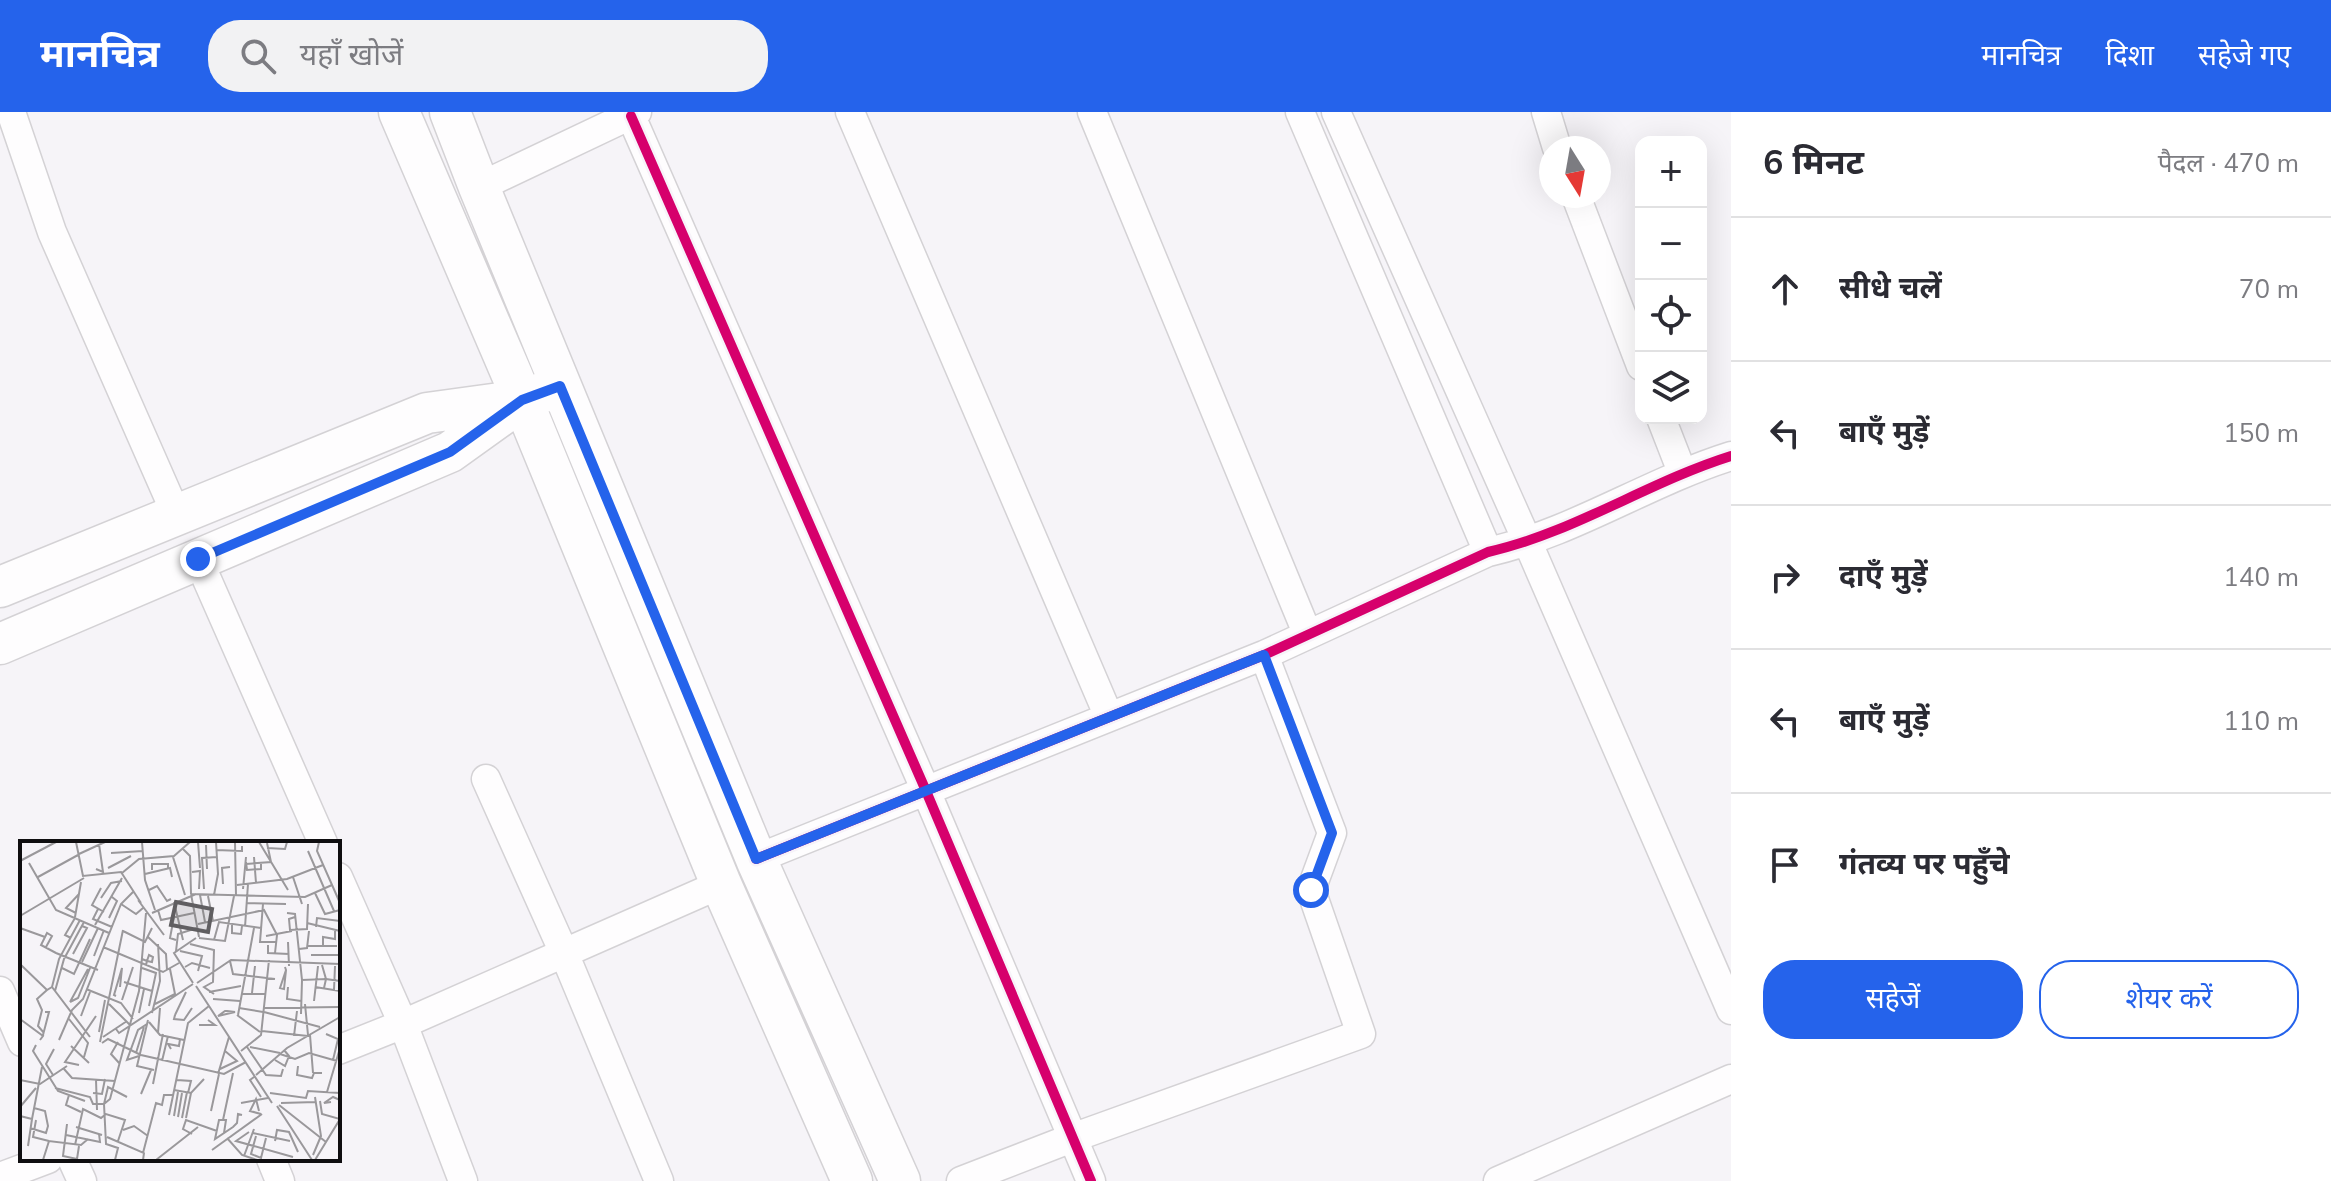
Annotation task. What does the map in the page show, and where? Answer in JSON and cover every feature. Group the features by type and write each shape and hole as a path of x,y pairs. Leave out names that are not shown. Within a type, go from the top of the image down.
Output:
{"main road":[{"path":"399,112 522,400 721,884 852,1181"},
{"path":"450,112 756,859 900,1181"},
{"path":"0,587 427,413 522,400 560,386"},
{"path":"0,644 450,452 522,400"}],"street":[{"path":"11,112 52,232 176,514"},
{"path":"850,112 1109,717"},
{"path":"1092,112 1307,633"},
{"path":"1300,112 1488,552"},
{"path":"1336,112 1731,1010"},
{"path":"1546,112 1553,136"},
{"path":"479,187 634,114 1091,1181"},
{"path":"1581,208 1636,352"},
{"path":"1663,424 1682,472"},
{"path":"756,859 1264,655 1488,552 1528,543 1682,472 1730,458"},
{"path":"198,559 322,841"},
{"path":"961,1181 1361,1034 1311,890 1332,833 1264,655"},
{"path":"486,779 564,953 659,1181"},
{"path":"340,882 403,1024 463,1181"},
{"path":"340,1049 721,884"},
{"path":"0,991 20,1037"},
{"path":"1498,1181 1731,1079"},
{"path":"272,1161 280,1181"},
{"path":"0,1177 72,1164"}],"cycle path":[{"path":"631,116 926,791 1091,1181"},
{"path":"756,859 1264,655 1488,552 1550,533 1670,479 1731,456"}],"route":[{"path":"198,559 450,452 522,400 560,386 756,859 1264,655 1332,833 1311,890"}]}
